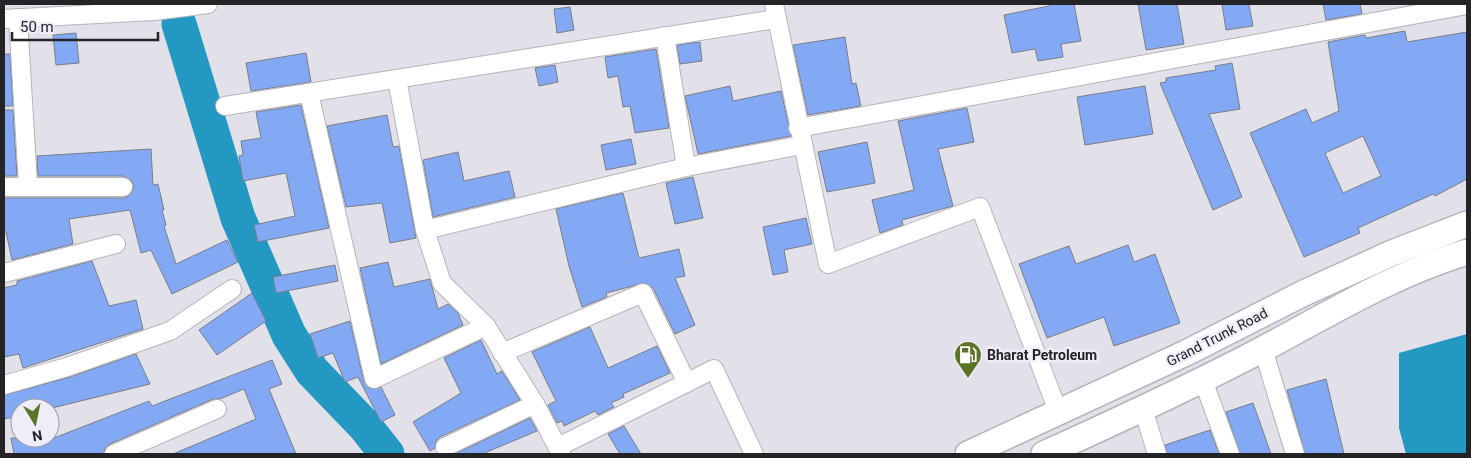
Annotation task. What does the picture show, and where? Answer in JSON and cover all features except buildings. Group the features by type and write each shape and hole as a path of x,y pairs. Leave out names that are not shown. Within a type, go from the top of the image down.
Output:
{"main road":[{"name":"Grand Trunk Road","path":"968,454 1059,414 1186,353 1304,293 1392,253 1467,224"},
{"path":"1044,454 1074,448 1143,409 1263,349 1333,309 1412,273 1467,252"}],"street":[{"path":"28,185 11,18 154,11 208,4"},
{"path":"424,230 686,167 800,137 1467,5"},
{"path":"225,106 665,36 775,11 828,264 980,207 1059,414"},
{"path":"665,36 686,167"},
{"path":"397,79 424,230 442,282 486,326 535,404 560,451 714,369 754,454"},
{"path":"309,93 374,379 486,326"},
{"path":"4,187 28,185 123,187"},
{"path":"4,273 116,244"},
{"path":"4,385 67,367 170,331 232,289"},
{"path":"502,352 642,293 687,383"},
{"path":"1263,349 1295,454"},
{"path":"1203,380 1230,454"},
{"path":"445,447 535,404"},
{"path":"114,454 217,409"},
{"path":"1143,409 1157,454"}],"water":[{"path":"1467,334 1467,454 1406,454 1399,428 1399,353"}],"waterway":[{"path":"179,24 238,218 289,335 312,371 364,425 387,454"}],"place":[{"name":"Bharat Petroleum","path":"968,379"}]}
